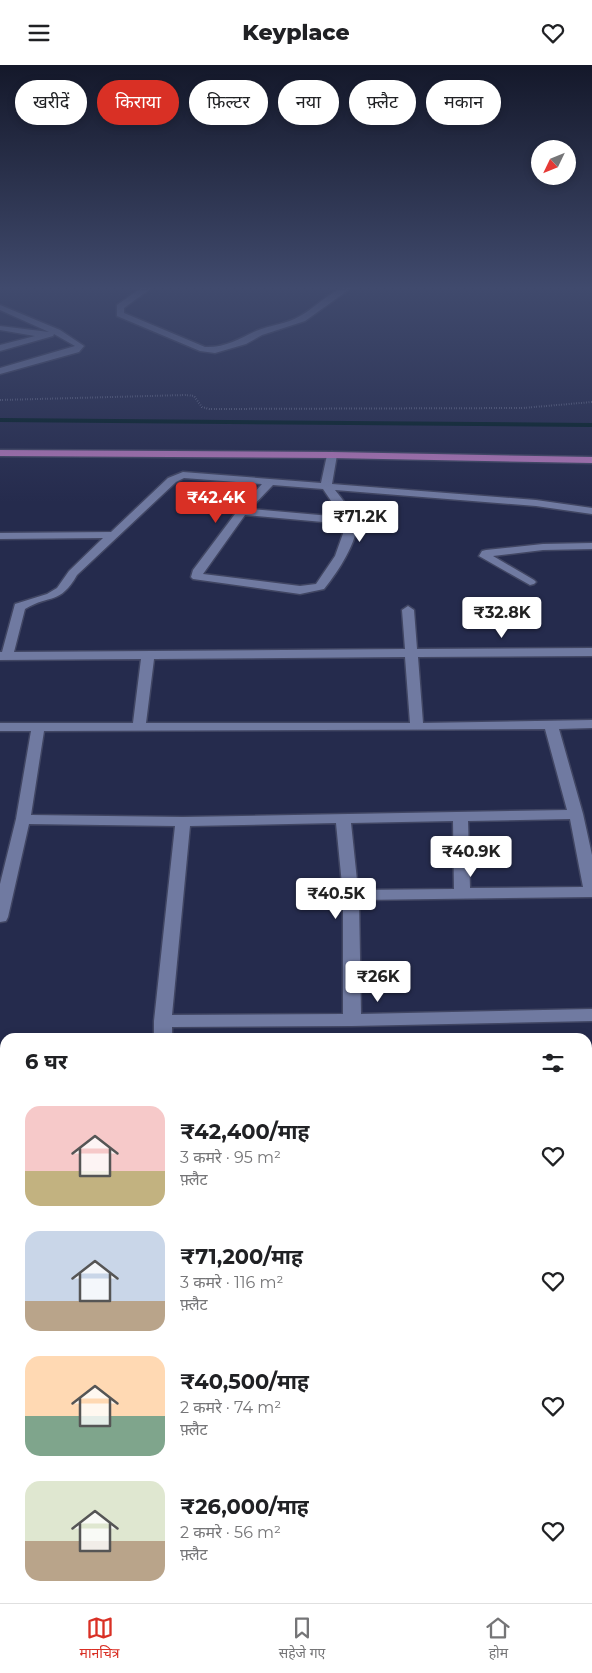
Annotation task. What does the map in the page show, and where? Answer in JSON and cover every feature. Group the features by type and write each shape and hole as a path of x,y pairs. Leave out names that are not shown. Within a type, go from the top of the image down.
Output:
{"main road":[{"path":"0,453 332,455 592,460"}],"street":[{"path":"0,371 45,358"},
{"path":"269,483 242,512 197,572 197,577 300,590 320,587 346,545 351,527 350,521 326,486 332,455"},
{"path":"592,511 536,503 183,475 172,481 73,573 62,590 44,598 27,601 19,607 3,656 592,652"},
{"path":"242,512 350,521"},
{"path":"0,536 113,535"},
{"path":"530,582 485,556 486,553 543,547 592,546"},
{"path":"408,610 418,727"},
{"path":"139,728 148,656"},
{"path":"0,727 418,727 592,724"},
{"path":"351,895 591,892 576,813 551,725"},
{"path":"0,917 23,819 38,727"},
{"path":"23,819 183,822 576,813"},
{"path":"460,816 462,894"},
{"path":"343,819 351,895 352,1020"},
{"path":"183,822 164,1029 352,1020 592,1015"}],"path":[{"path":"0,400 186,395 194,396 202,407 209,409 523,408 592,402"}],"waterway":[{"path":"0,420 592,425"}]}
